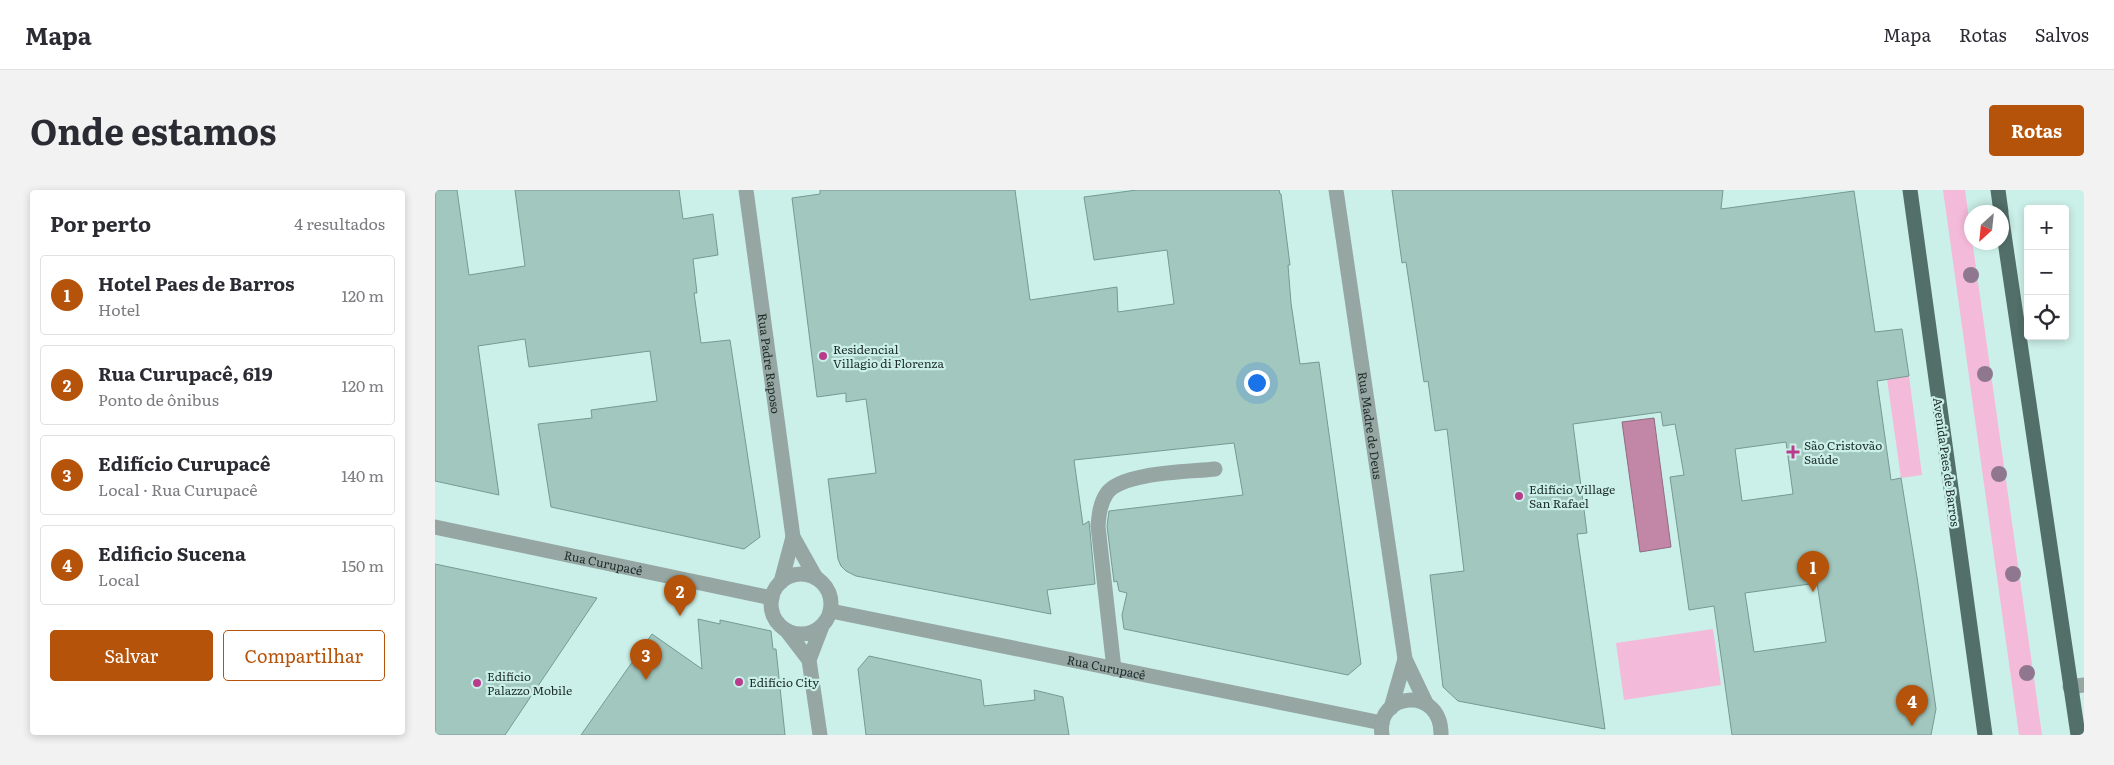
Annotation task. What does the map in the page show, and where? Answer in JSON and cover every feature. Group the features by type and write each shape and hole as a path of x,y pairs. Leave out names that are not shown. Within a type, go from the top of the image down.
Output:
{"main road":[{"name":"Avenida Paes de Barros","path":"1910,190 1985,735"},
{"path":"1998,190 2000,205"},
{"path":"2007,250 2077,686 2078,735"}],"street":[{"name":"Rua Padre Raposo","path":"746,190 793,537 816,578"},
{"name":"Rua Madre de Deus","path":"1336,190 1405,659 1426,703 1439,717 1441,735"},
{"path":"1114,669 1098,526 1100,506 1107,492 1118,483 1140,477 1215,469"},
{"name":"Rua Curupacê","path":"435,527 772,598"},
{"name":"Rua Padre Raposo","path":"781,582 793,537"},
{"path":"786,630 795,634 805,634 821,626 828,619 831,611 831,601 823,584 816,578 797,574 781,582 772,598 774,616 809,660"},
{"name":"Rua Curupacê","path":"831,611 1114,669 1382,729"},
{"path":"820,735 809,660 821,626"},
{"name":"Rua Madre de Deus","path":"1382,729 1385,714 1391,708 1405,659"},
{"path":"1391,708 1408,699 1426,703"}],"shaded area":[{"path":"1943,190 1965,190 1967,205 1964,205 1964,250 1973,250 2042,735 2019,735"},
{"path":"1909,376 1922,475 1901,478 1887,379"},
{"path":"1654,418 1671,547 1640,552 1622,422"},
{"path":"1713,629 1721,685 1624,700 1616,643"}],"building":[{"path":"435,190 457,190 469,275 525,266 515,190 679,190 683,219 713,214 718,255 693,259 697,293 694,293 701,343 730,340 760,537 744,549 551,507 538,424 592,418 591,410 657,401 650,351 529,367 525,339 478,346 499,495 435,481"},
{"path":"820,190 1015,190 1030,300 1117,287 1118,312 1174,304 1167,250 1094,260 1084,197 1137,190 1279,190 1290,265 1288,265 1291,303 1300,364 1319,362 1361,664 1348,675 1124,629 1122,615 1127,593 1119,591 1117,581 1114,582 1107,526 1109,511 1243,495 1234,443 1074,460 1083,525 1089,521 1095,584 1047,590 1051,614 856,576 846,571 838,559 828,479 876,473 866,399 846,402 846,393 817,397 792,198 820,194"},
{"path":"1392,190 1723,190 1721,209 1854,191 1875,332 1902,329 1909,376 1877,381 1891,480 1901,478 1917,577 1936,709 1931,735 1732,735 1714,606 1689,610 1670,477 1684,475 1675,424 1663,426 1661,412 1573,424 1587,533 1577,534 1605,729 1458,701 1443,687 1430,575 1464,571 1447,429 1435,431 1428,381 1424,382 1406,262 1402,263","holes":["1786,442 1793,494 1742,501 1735,449","1817,583 1826,642 1754,652 1745,593"]},
{"path":"435,564 597,598 505,735 435,735"},
{"path":"698,619 720,624 720,620 771,631 773,649 776,649 785,735 581,735 652,634 702,669"},
{"path":"869,656 981,680 984,706 1035,700 1034,690 1063,697 1069,735 866,735 858,669"}],"place":[{"name":"Residencial Villagio di Florenza","path":"823,356"},
{"name":"São Cristovão Saúde","path":"1793,452"},
{"name":"Edifício Village San Rafael","path":"1519,496"},
{"name":"Hotel Paes de Barros","path":"1813,592"},
{"name":"Rua Curupacê, 619","path":"680,616"},
{"name":"Edifício Curupacê","path":"646,680"},
{"name":"Edifício City","path":"739,682"},
{"name":"Edifício Palazzo Mobile","path":"477,683"},
{"name":"Edificio Sucena","path":"1912,726"}]}
